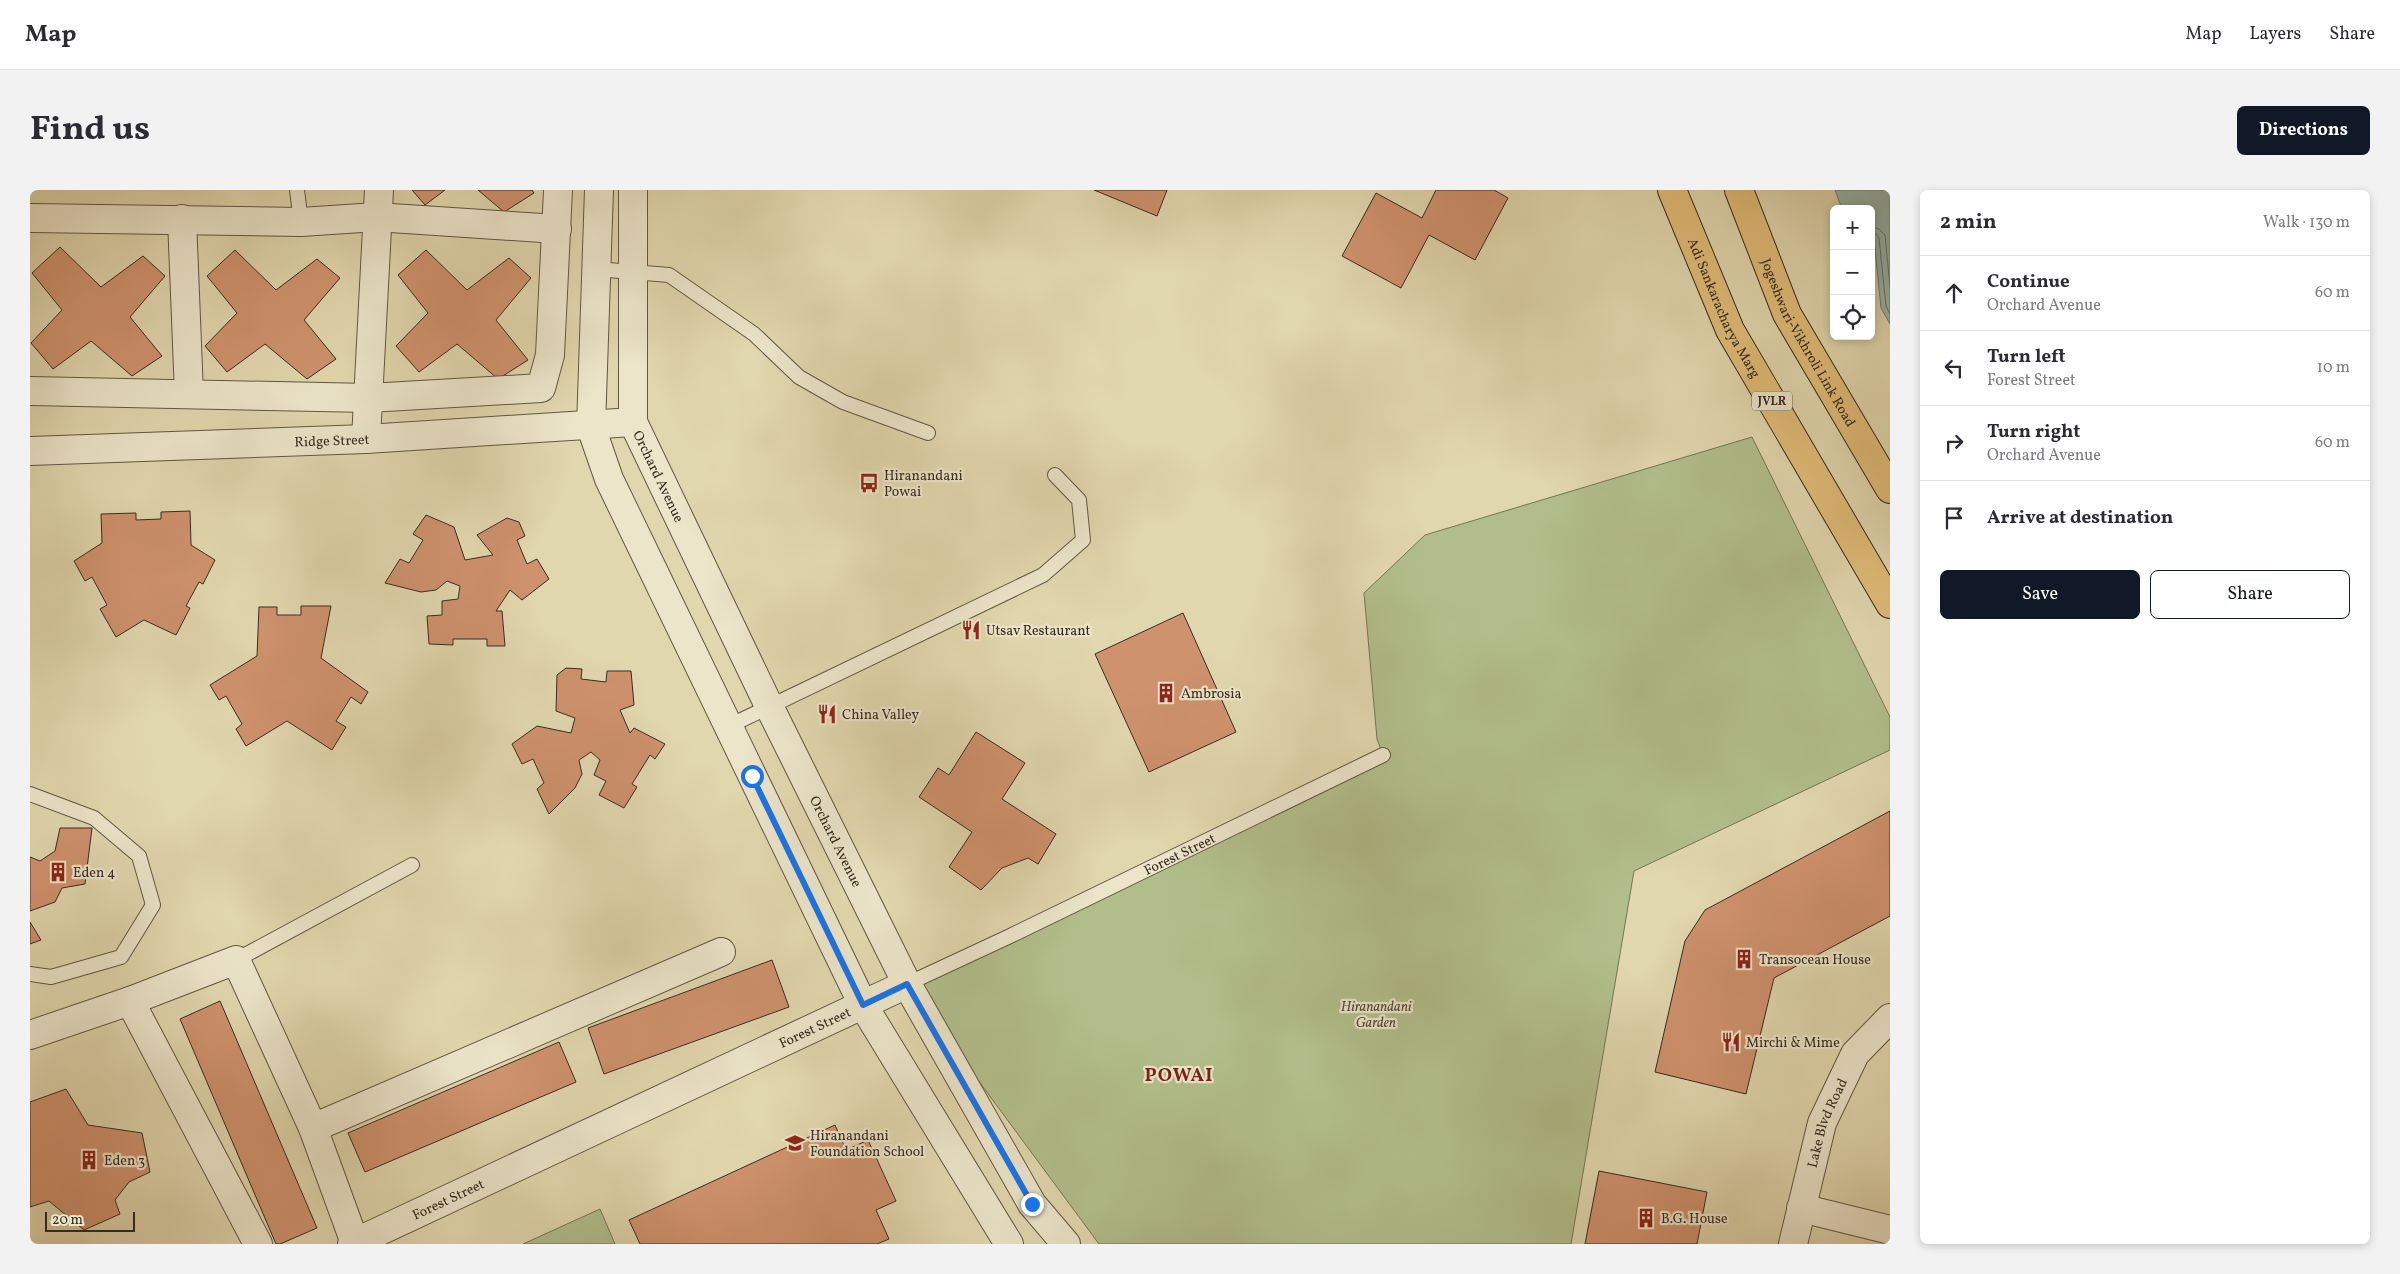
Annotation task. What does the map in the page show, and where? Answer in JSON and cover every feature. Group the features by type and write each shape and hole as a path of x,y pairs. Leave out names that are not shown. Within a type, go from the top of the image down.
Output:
{"main road":[{"name":"Adi Sankaracharya Marg","path":"1672,190 1730,330 1890,604"},
{"name":"Jogeshwari-Vikhroli Link Road","path":"1739,190 1787,314 1890,489"}],"street":[{"path":"366,439 376,217 379,190"},
{"path":"30,391 369,398 541,388 550,356 558,190"},
{"path":"598,190 590,427 609,479 727,727 863,1005 1009,1244"},
{"path":"633,190 633,422"},
{"path":"30,218 301,222 376,217 557,229"},
{"path":"182,219 189,394"},
{"name":"Ridge Street","path":"30,451 366,439 590,427 633,422"},
{"name":"Orchard Avenue","path":"633,422 769,706 907,984 1032,1204 1066,1244"},
{"path":"313,1128 721,952"},
{"path":"30,1034 130,1001 236,960 313,1128 353,1244"},
{"name":"Forest Street","path":"353,1244 907,984"},
{"path":"130,1001 258,1244"},
{"name":"Lake Blvd Road","path":"1793,1244 1822,1124 1855,1054 1890,1018"},
{"path":"1801,1208 1890,1230"}],"lane":[{"path":"297,190 301,222"},
{"path":"596,269 669,276 754,334 798,377 843,402 928,433"},
{"path":"727,727 1043,575 1083,540 1079,500 1055,475"},
{"name":"Forest Street","path":"907,984 1008,938 1383,755"},
{"path":"30,794 94,818 138,856 153,905 121,957 50,977 30,974"},
{"path":"236,960 412,865"}],"green space":[{"name":"Hiranandani Garden","path":"1752,437 1890,717 1890,750 1634,871 1571,1244 1099,1244 907,984 1383,755 1377,739 1364,593 1425,535"},
{"path":"600,1209 615,1244 523,1244"}],"water":[{"path":"1835,190 1890,190 1890,324 1881,308 1875,249 1875,205 1841,205"}],"building":[{"path":"412,190 445,190 425,205"},
{"path":"478,190 532,190 534,193 504,212"},
{"path":"1094,190 1167,190 1157,216"},
{"path":"1436,190 1494,190 1508,198 1475,260 1429,235 1401,288 1342,256 1376,193 1422,218"},
{"path":"60,247 101,287 143,256 165,276 130,317 162,356 132,376 91,341 53,369 31,343 62,310 32,273"},
{"path":"235,250 276,290 317,259 340,278 304,320 336,359 307,379 265,344 227,372 205,346 237,313 207,276"},
{"path":"426,250 467,290 509,258 531,278 496,320 528,360 498,379 457,344 419,372 396,346 428,313 398,275"},
{"path":"190,511 191,545 215,560 203,584 199,582 186,606 190,608 176,635 144,620 116,637 100,609 107,605 92,577 85,581 74,561 102,543 101,514 136,513 136,520 161,519 161,512"},
{"path":"426,515 454,527 465,560 493,555 477,535 507,518 519,522 525,536 517,540 527,564 537,559 549,579 522,600 510,590 496,611 502,611 505,646 487,646 487,639 453,639 453,645 429,644 427,616 442,615 442,601 458,599 460,586 447,581 436,590 421,592 385,583 400,559 409,563 423,540 413,534"},
{"path":"301,606 331,606 321,658 368,692 361,704 351,697 336,721 346,727 332,750 287,721 246,746 236,729 242,724 226,696 219,700 210,685 257,656 259,607 277,607 277,615 301,615"},
{"name":"Ambrosia","path":"1183,613 1236,732 1149,772 1095,654"},
{"path":"566,668 582,669 581,679 606,682 607,671 631,671 634,705 620,710 630,733 634,728 665,744 655,759 650,755 632,784 637,787 624,808 599,795 606,781 594,775 600,760 591,752 579,760 582,774 575,788 549,814 537,789 544,783 533,759 522,764 512,744 537,726 571,733 575,718 556,711 557,675"},
{"path":"976,732 1025,763 1002,799 1056,834 1038,864 1028,858 1002,868 981,890 949,867 972,832 919,797 938,768 949,775"},
{"name":"Transocean House","path":"1890,811 1890,916 1774,978 1746,1094 1655,1072 1685,941 1705,910"},
{"name":"Eden 4","path":"60,828 92,828 85,884 62,888 55,902 30,911 30,857 40,861 55,851"},
{"path":"30,922 41,940 30,944"},
{"path":"772,960 789,1007 604,1074 588,1028"},
{"path":"220,1001 317,1228 280,1244 276,1244 180,1019"},
{"path":"559,1042 576,1082 365,1172 348,1133"},
{"name":"Eden 3","path":"66,1089 88,1125 142,1133 150,1172 129,1182 115,1200 120,1214 84,1230 49,1201 30,1207 30,1102"},
{"name":"Hiranandani Foundation School","path":"835,1125 846,1150 868,1140 896,1201 876,1210 889,1239 877,1244 640,1244 629,1220"},
{"name":"B.G. House","path":"1599,1171 1707,1192 1697,1244 1585,1244"}],"place":[{"name":"Hiranandani Powai","path":"869,483"},
{"name":"Utsav Restaurant","path":"971,630"},
{"name":"Ambrosia","path":"1166,693"},
{"name":"China Valley","path":"827,714"},
{"name":"Eden 4","path":"58,872"},
{"name":"Transocean House","path":"1744,959"},
{"name":"Mirchi & Mime","path":"1731,1042"},
{"name":"Hiranandani Foundation School","path":"795,1143"},
{"name":"Eden 3","path":"89,1160"},
{"name":"B.G. House","path":"1646,1218"}],"district":[{"name":"POWAI","path":"1179,1074"}],"route":[{"path":"752,776 863,1005 907,984 1032,1204"}]}
